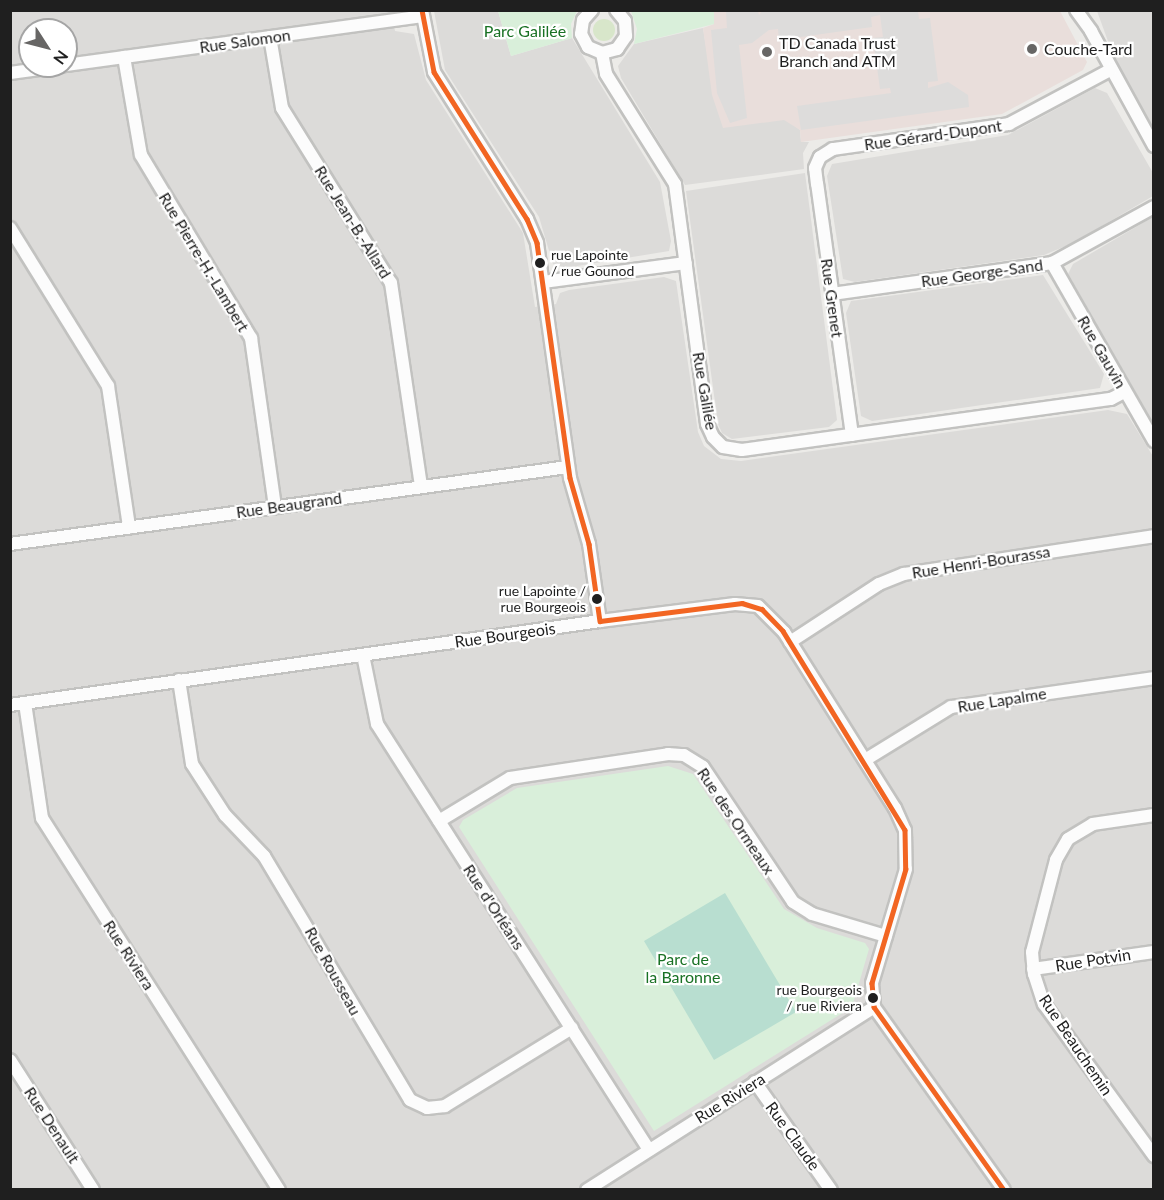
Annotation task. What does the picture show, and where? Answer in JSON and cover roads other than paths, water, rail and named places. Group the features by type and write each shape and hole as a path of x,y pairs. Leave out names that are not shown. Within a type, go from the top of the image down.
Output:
{"street":[{"path":"592,10 583,20 581,34 588,47 602,53 617,49 626,36 625,21 616,10"},
{"path":"1076,10 1091,31 1110,70 1154,146"},
{"path":"1089,10 1091,31"},
{"path":"423,13 434,72 531,225 543,282 568,467 591,552 600,621"},
{"name":"Rue Salomon","path":"78,64 423,13"},
{"name":"Rue Jean-B.-Allard","path":"270,37 282,108 391,283 421,487"},
{"name":"Rue Galilée","path":"602,53 606,74 675,184 707,424 716,441 737,450 1111,399 1124,392"},
{"name":"Rue Pierre-H.-Lambert","path":"124,57 141,155 250,338 275,507"},
{"name":"Rue Gérard-Dupont","path":"818,160 833,149 1017,121 1110,70"},
{"name":"Rue Grenet","path":"818,160 817,184 852,435"},
{"name":"Rue George-Sand","path":"832,294 1052,263 1154,207"},
{"path":"10,228 108,386 129,527"},
{"path":"543,282 686,263"},
{"name":"Rue Gauvin","path":"1052,263 1154,441"},
{"name":"Rue Beaugrand","path":"10,544 568,467"},
{"name":"Rue Henri-Bourassa","path":"790,642 879,584 904,574 1154,536"},
{"name":"Rue Bourgeois","path":"10,705 600,621 748,603 770,615 790,642 899,815 908,845 906,869 872,987 874,1007"},
{"name":"Rue d'Orléans","path":"363,655 376,724 649,1150"},
{"name":"Rue Lapalme","path":"865,760 951,707 1154,678"},
{"name":"Rue Rousseau","path":"179,680 191,761 225,815 266,860 410,1100 426,1108 445,1106 572,1028"},
{"name":"Rue Riviera","path":"25,703 42,818 279,1190"},
{"name":"Rue des Ormeaux","path":"439,821 510,778 668,754 684,755 703,767 793,902 812,914 886,936"},
{"name":"Rue Beauchemin","path":"1154,815 1093,824 1077,831 1064,844 1035,929 1033,969 1047,1007 1154,1156"},
{"name":"Rue Potvin","path":"1033,969 1154,952"},
{"path":"874,1007 1004,1190"},
{"name":"Rue Riviera","path":"587,1190 874,1007"},
{"name":"Rue Denault","path":"10,1060 93,1190"},
{"name":"Rue Claude","path":"755,1082 831,1190"}],"place":[{"name":"Couche-Tard","path":"1032,49"},
{"name":"TD Canada Trust Branch and ATM","path":"767,52"},
{"name":"rue Lapointe / rue Gounod","path":"540,263"},
{"name":"rue Lapointe / rue Bourgeois","path":"597,599"},
{"name":"rue Bourgeois / rue Riviera","path":"873,998"}],"park label":[{"name":"Parc Galilée","path":"525,31"},
{"name":"Parc de la Baronne","path":"683,968"}]}
